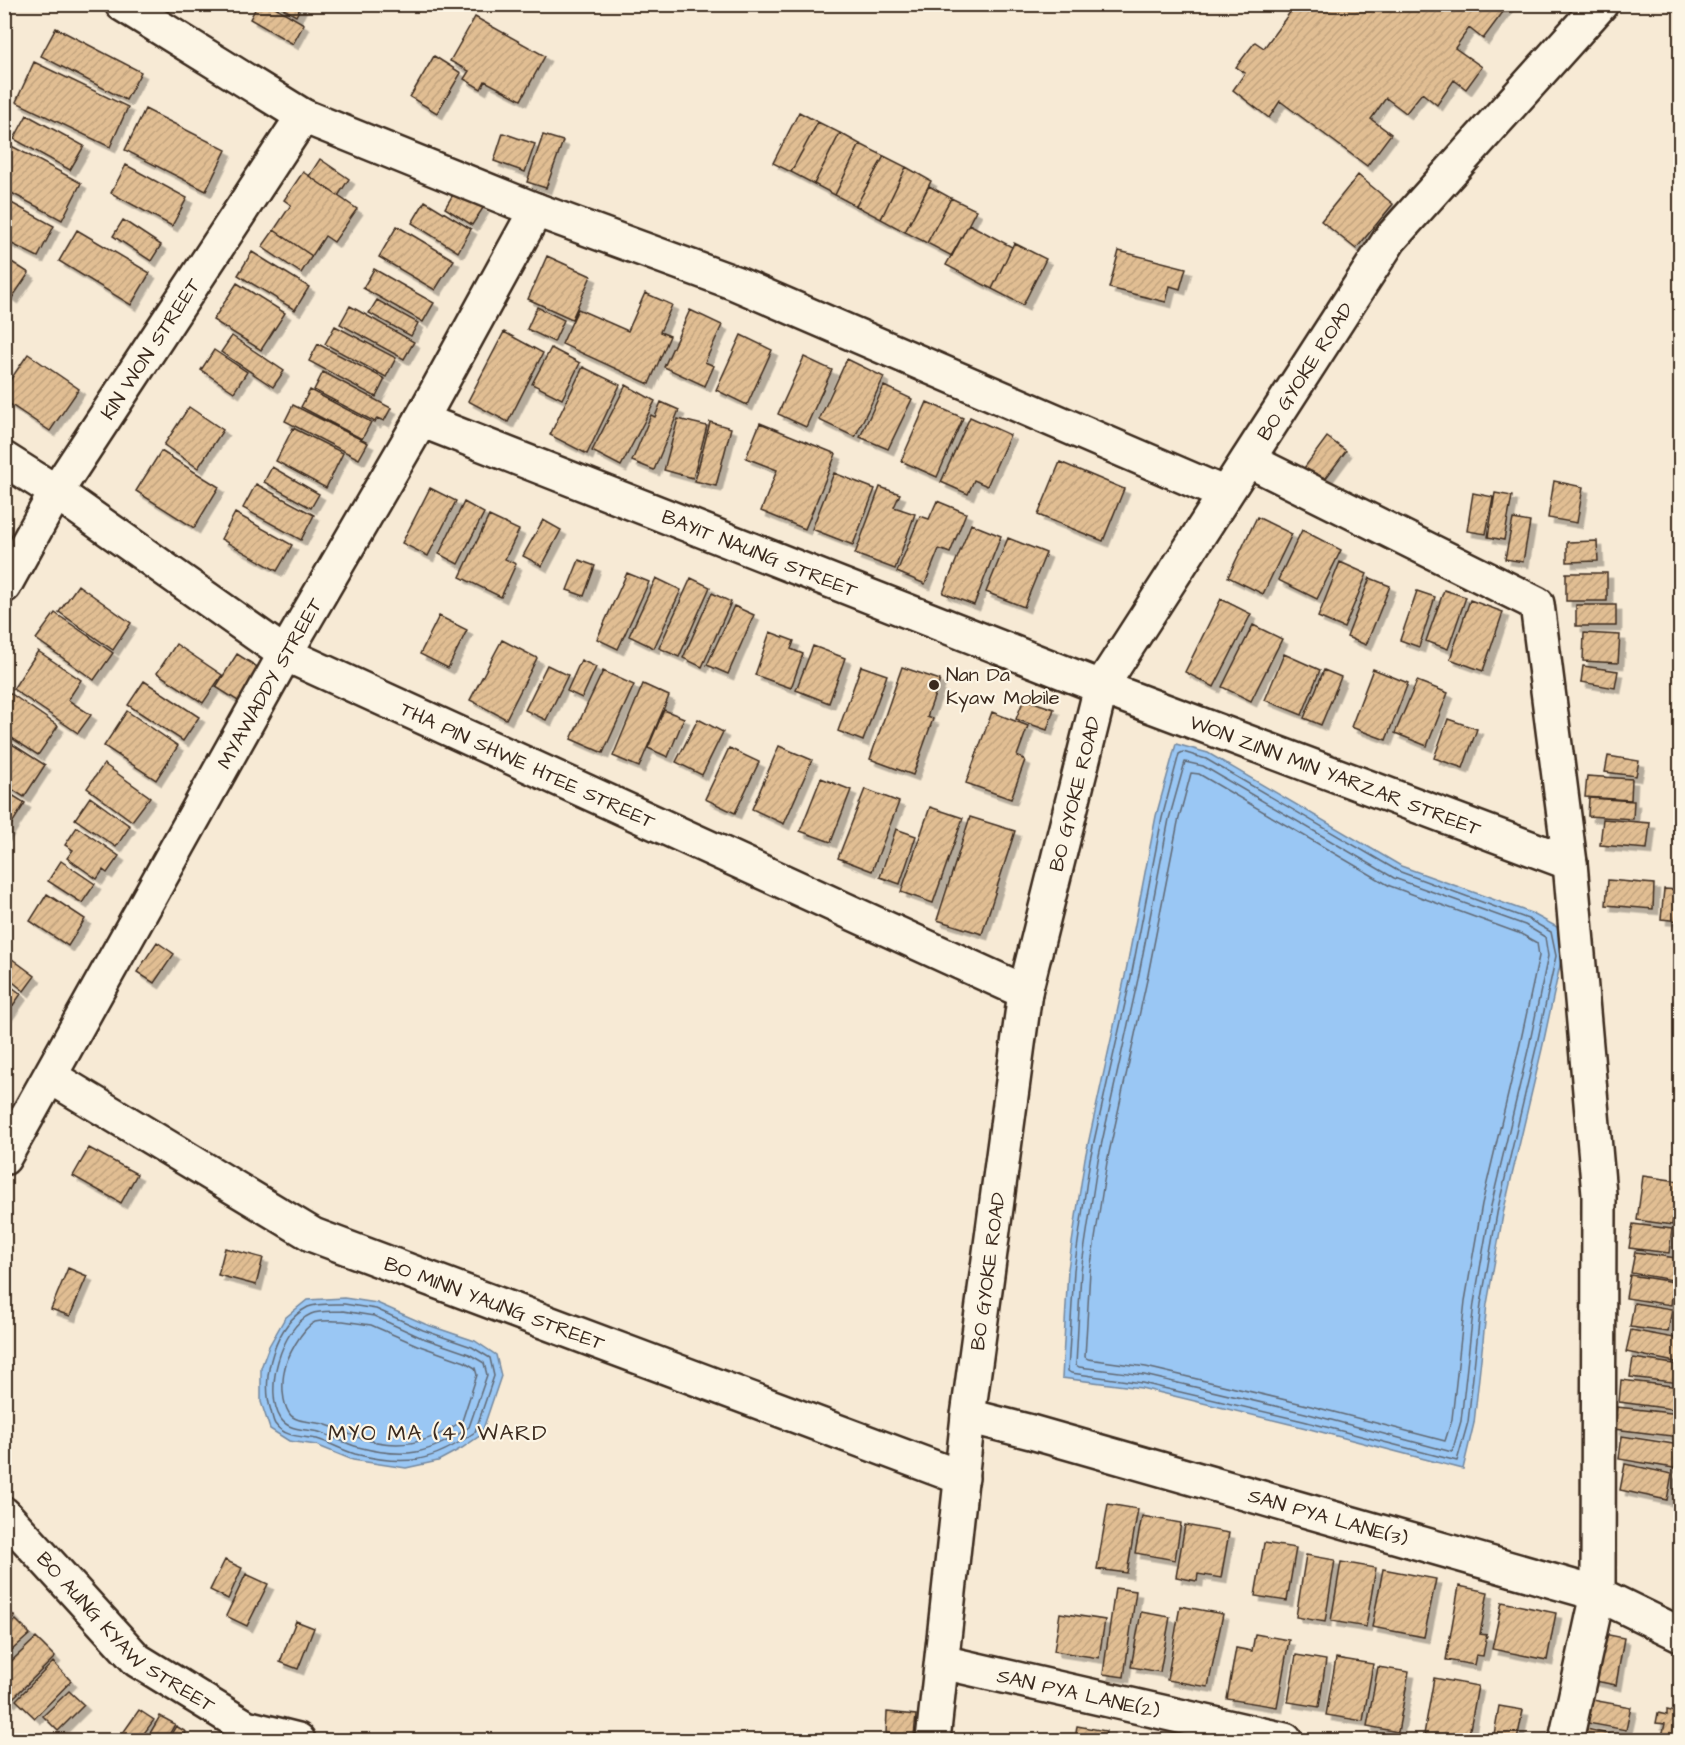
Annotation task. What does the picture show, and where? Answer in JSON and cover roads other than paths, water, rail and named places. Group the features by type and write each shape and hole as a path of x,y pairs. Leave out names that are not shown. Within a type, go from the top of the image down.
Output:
{"street":[{"path":"122,4 303,116 536,210 735,283 1225,494"},
{"name":"BO GYOKE ROAD","path":"933,1740 968,1416 1025,992 1101,687 1390,240 1601,4"},
{"name":"KIN WON STREET","path":"4,586 56,492 303,116"},
{"name":"MYAWADDY STREET","path":"4,1158 285,654 421,420 536,210"},
{"name":"BAYIT NAUNG STREET","path":"421,420 1101,687"},
{"name":"THA PIN SHWE HTEE STREET","path":"4,459 56,492 285,654 1025,992"},
{"path":"1248,460 1537,604 1570,863 1599,1194 1598,1594 1566,1740"},
{"name":"WON ZINN MIN YARZAR STREET","path":"1101,687 1570,863"},
{"name":"BO MINN YAUNG STREET","path":"51,1077 313,1235 962,1478"},
{"name":"SAN PYA LANE(3)","path":"968,1416 1598,1594 1680,1634"},
{"name":"BO AUNG KYAW STREET","path":"4,1514 137,1660 244,1734 298,1740"},
{"name":"SAN PYA LANE(2)","path":"942,1662 1285,1740"}],"water":[{"path":"1176,744 1208,753 1401,866 1531,913 1557,927 1562,956 1504,1209 1487,1304 1474,1423 1463,1469 1141,1388 1062,1378 1068,1269 1085,1158 1125,976 1156,816"},
{"path":"344,1298 377,1303 425,1324 475,1341 496,1355 501,1376 481,1435 438,1461 406,1468 353,1460 316,1445 289,1441 270,1429 261,1402 261,1368 269,1346 285,1318 307,1300"}],"place":[{"name":"Nan Da Kyaw Mobile","path":"934,685"}],"district":[{"name":"MYO MA (4) WARD","path":"438,1432"}]}
